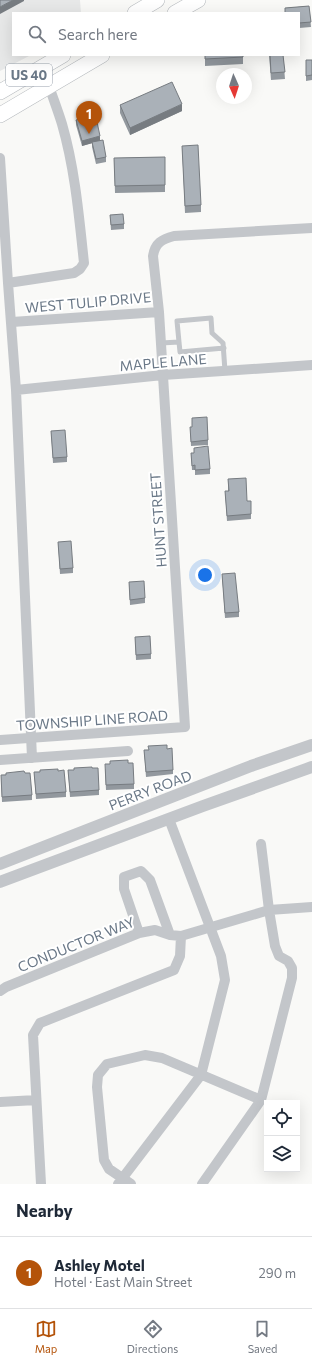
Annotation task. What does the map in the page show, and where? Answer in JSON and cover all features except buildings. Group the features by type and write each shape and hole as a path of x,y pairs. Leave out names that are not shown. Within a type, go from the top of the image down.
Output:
{"main road":[{"path":"136,12 157,0"},
{"path":"177,12 198,0"},
{"name":"US 40","path":"0,90 61,56"},
{"name":"US 40","path":"0,115 100,56"}],"street":[{"path":"8,283 74,273 80,270 84,263 77,200 68,150 62,123 49,86"},
{"path":"0,158 16,390 32,758"},
{"name":"WEST TULIP DRIVE","path":"12,322 159,312 153,256 156,246 162,239 174,236 312,228"},
{"name":"HUNT STREET","path":"159,312 186,727"},
{"name":"MAPLE LANE","path":"16,390 163,375 312,365"},
{"name":"TOWNSHIP LINE ROAD","path":"0,740 186,727"},
{"name":"PERRY ROAD","path":"0,864 244,769 312,745"},
{"path":"0,760 128,751"},
{"path":"0,882 312,767"},
{"path":"169,819 221,956 226,980 201,1075 124,1182 110,1169 104,1160 97,1087 98,1075 107,1064 145,1056 162,1058 201,1075 261,1100"},
{"path":"202,1184 261,1100 292,978 292,968 288,961 279,956 275,946 261,844"},
{"path":"139,933 124,889 124,877 142,871 150,880 170,935"},
{"name":"CONDUCTOR WAY","path":"0,991 6,987 139,933 155,930 170,935 182,936 269,910 312,907"},
{"path":"42,1184 33,1035 40,1022 174,970 180,956 182,936"},
{"path":"0,1102 36,1100"}],"lane":[{"path":"224,348 180,352 177,321 211,318 212,332 223,343 224,348 225,371"},
{"path":"161,343 179,342"}],"shaded area":[{"path":"0,0 80,0 81,12 12,12 12,56 29,56 0,71"}],"place":[{"name":"Ashley Motel","path":"89,134"}]}
